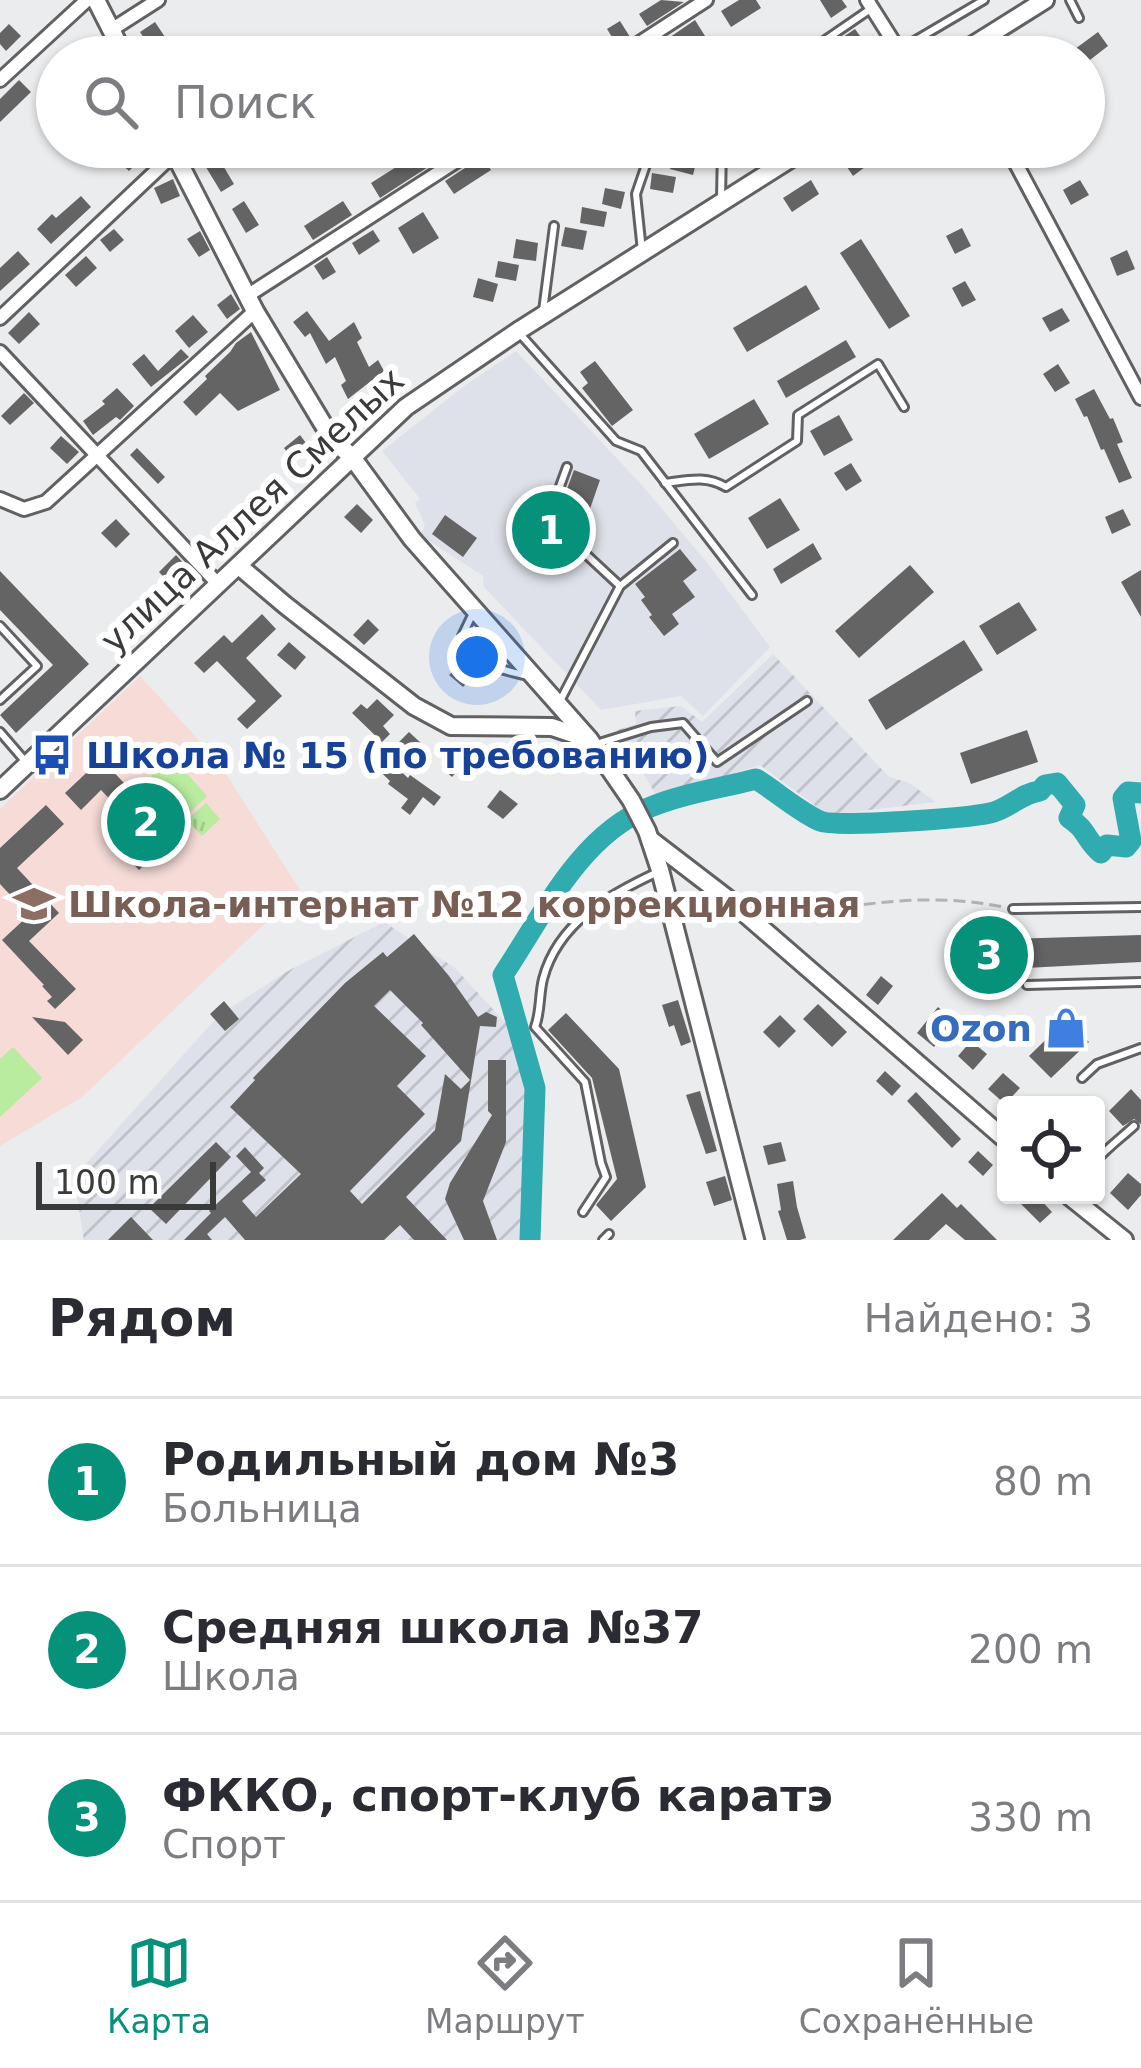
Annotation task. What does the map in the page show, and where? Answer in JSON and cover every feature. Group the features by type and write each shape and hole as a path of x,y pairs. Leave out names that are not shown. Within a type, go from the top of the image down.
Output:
{"main road":[{"path":"92,0 114,36"},
{"path":"988,36 1045,0"},
{"path":"182,168 251,303 332,440 352,458 412,539 591,742 631,800 649,835 667,894 755,1240"},
{"name":"улица Аллея Смелых","path":"0,790 406,407 775,168"},
{"path":"239,566 414,706 451,725 552,727 591,742"},
{"path":"552,727 560,716 558,704"},
{"path":"649,835 997,1132"},
{"path":"667,894 686,877 701,876"},
{"path":"1079,1204 1124,1240"}],"street":[{"path":"51,36 92,0"},
{"path":"111,30 158,0"},
{"path":"650,36 706,0"},
{"path":"870,4 890,36"},
{"path":"0,80 36,49"},
{"path":"0,318 154,168"},
{"path":"0,499 24,509 46,502 251,303 447,168"},
{"path":"1018,168 1141,398"},
{"path":"0,352 219,585"}],"lane":[{"path":"929,36 984,0"},
{"path":"1070,0 1078,18"},
{"path":"829,36 870,4"},
{"path":"642,252 635,194 645,168"},
{"path":"721,202 722,168"},
{"path":"543,315 554,226"},
{"path":"518,331 616,441 641,451 752,595"},
{"path":"665,483 702,478 726,487 797,441 797,415 878,364 904,406"},
{"path":"567,467 548,519 620,586"},
{"path":"558,704 620,586 673,544"},
{"path":"474,610 462,636 466,649 492,668 534,676"},
{"path":"0,626 38,666 0,700"},
{"path":"591,742 683,723 717,762 807,701"},
{"path":"0,732 28,764"},
{"path":"583,1212 607,1177 586,1082 536,1027 544,978 563,935 590,909 660,870"},
{"path":"1013,909 1141,908"},
{"path":"1027,986 1141,982"},
{"path":"1082,1078 1097,1064 1141,1048"},
{"path":"1105,1150 1134,1126"}],"path":[{"path":"773,920 842,906 930,901 1013,909"}],"shaded area":[{"path":"516,351 640,483 770,647 703,716 681,696 601,710 484,587 483,576 420,535 425,525 415,503 420,499 382,451"},
{"path":"773,654 889,777 909,783 936,802 828,815 760,765 658,798 617,730 636,724 635,711 681,706 702,722"},
{"path":"140,676 217,760 300,890 82,1097 0,1146 0,809"},
{"path":"384,922 455,968 525,1044 538,1240 84,1240 74,1177 219,1015 286,972"}],"green space":[{"path":"172,757 207,796 187,815 151,776"},
{"path":"206,803 220,819 202,836 187,820"},
{"path":"13,1047 42,1078 0,1117 0,1059"}],"building":[{"path":"661,0 684,2 647,26 639,14"},
{"path":"739,0 756,0 761,8 731,27 721,11"},
{"path":"820,0 842,0 847,7 831,18"},
{"path":"695,20 705,36 672,36"},
{"path":"620,21 629,36 611,36 607,29"},
{"path":"155,22 164,36 143,36 140,32"},
{"path":"9,24 21,36 6,51 0,33"},
{"path":"19,80 31,92 0,122 0,99"},
{"path":"206,168 224,168 234,184 221,192"},
{"path":"395,168 426,168 380,198 371,183"},
{"path":"465,168 491,170 454,194 445,181"},
{"path":"670,168 695,168 693,175"},
{"path":"652,173 676,177 673,193 650,189"},
{"path":"173,179 180,196 161,204 154,188"},
{"path":"811,180 819,194 792,212 783,198"},
{"path":"1080,180 1089,195 1071,205 1063,190"},
{"path":"605,188 625,192 621,209 602,204"},
{"path":"81,196 91,207 51,244 37,229"},
{"path":"244,201 259,225 246,233 232,209"},
{"path":"343,201 352,215 313,240 304,226"},
{"path":"582,207 607,212 604,227 580,223"},
{"path":"423,212 439,238 413,254 398,228"},
{"path":"565,227 587,231 583,250 561,246"},
{"path":"962,228 971,246 955,254 946,236"},
{"path":"114,229 124,240 110,252 100,240"},
{"path":"373,230 380,241 359,255 352,243"},
{"path":"200,231 210,250 199,257 187,239"},
{"path":"516,239 538,243 536,261 513,258"},
{"path":"861,239 910,316 889,329 840,253"},
{"path":"1127,250 1135,269 1117,276 1110,258"},
{"path":"18,251 30,264 0,291 0,268"},
{"path":"86,256 97,268 76,287 65,275"},
{"path":"327,257 336,272 323,280 314,266"},
{"path":"498,261 519,265 516,281 495,277"},
{"path":"478,278 498,284 493,302 473,297"},
{"path":"965,281 976,300 962,307 952,288"},
{"path":"806,285 820,309 747,352 733,328"},
{"path":"231,294 240,309 227,319 217,305"},
{"path":"1062,308 1070,321 1050,332 1042,318"},
{"path":"307,311 329,341 354,322 369,367 378,360 384,371 348,399 335,357 326,364 310,333 305,337 293,322"},
{"path":"29,312 40,324 19,344 8,333"},
{"path":"193,315 208,332 189,348 175,331"},
{"path":"251,332 280,390 238,411 220,393 196,416 183,402"},
{"path":"846,340 856,357 786,398 777,381"},
{"path":"181,349 189,357 151,387 132,364 144,354 158,371"},
{"path":"595,361 633,410 612,426 582,388 588,383 580,372"},
{"path":"1058,364 1070,383 1055,392 1043,374"},
{"path":"117,388 134,406 93,435 83,421"},
{"path":"1094,389 1123,442 1117,444 1132,478 1119,483 1075,399"},
{"path":"24,393 34,403 10,425 1,416"},
{"path":"754,399 769,424 709,459 694,434"},
{"path":"839,415 853,440 824,456 810,431"},
{"path":"300,435 309,447 293,460 284,448"},
{"path":"61,436 79,452 67,464 50,448"},
{"path":"137,448 165,477 158,484 130,455"},
{"path":"851,463 862,481 846,491 834,473"},
{"path":"574,470 600,480 584,526 557,516"},
{"path":"780,498 800,530 767,549 748,518"},
{"path":"357,504 373,520 361,533 344,517"},
{"path":"1123,509 1131,525 1112,534 1105,517"},
{"path":"445,515 477,538 463,557 432,534"},
{"path":"116,519 130,534 116,548 101,533"},
{"path":"813,543 822,559 781,584 773,569"},
{"path":"680,549 697,570 683,581 695,597 672,614 679,624 664,636 649,617 641,600 645,597 635,584"},
{"path":"176,555 192,572 174,588 159,572"},
{"path":"910,565 934,592 859,658 835,631"},
{"path":"1141,570 1141,617 1121,582"},
{"path":"0,571 89,664 16,733 0,715 53,665 0,610"},
{"path":"1019,602 1037,630 997,655 979,626"},
{"path":"262,614 276,629 246,658 282,696 247,729 237,719 256,701 217,661 204,673 194,663 224,635 232,643"},
{"path":"368,619 379,630 364,645 353,635"},
{"path":"964,640 983,670 886,730 868,700"},
{"path":"289,642 306,657 295,670 277,655"},
{"path":"466,658 480,669 463,687 449,675"},
{"path":"377,699 394,715 383,726 390,734 382,742 352,713 361,704 367,709"},
{"path":"1027,730 1038,762 971,784 960,753"},
{"path":"409,732 422,744 412,756 398,743"},
{"path":"369,742 408,778 441,797 434,806 423,797 410,815 401,808 408,799 359,751"},
{"path":"454,752 465,762 452,777 441,767"},
{"path":"101,759 175,836 139,870 123,853 143,834 101,790 81,810 65,793"},
{"path":"500,790 518,804 503,819 487,807"},
{"name":"Школа-интернат №12 коррекционная","path":"46,805 64,824 17,868 59,913 29,941 76,989 55,1009 47,1001 52,997 44,985 2,940 29,915 0,884 0,848"},
{"path":"414,934 478,1017 486,1012 497,1017 496,1027 480,1026 461,1141 406,1197 447,1240 414,1240 400,1225 384,1240 245,1240 225,1217 207,1234 212,1240 184,1240 251,1172 236,1156 245,1147 264,1168 259,1173 266,1180 242,1201 256,1217 301,1174 230,1107 345,983 383,952 387,957","holes":["390,990 470,1080 461,1089 445,1074 435,1130 362,1204 350,1191 425,1114 397,1086 426,1056 374,1006"]},
{"path":"1141,935 1141,962 1006,969 996,977 974,959 986,947 1010,939"},
{"path":"881,976 893,986 878,1005 866,995"},
{"path":"678,1000 691,1042 681,1046 662,1005"},
{"path":"224,1001 239,1019 225,1031 210,1014"},
{"path":"818,1004 847,1032 832,1047 803,1019"},
{"path":"938,1007 955,1022 934,1047 917,1033"},
{"path":"566,1013 619,1069 646,1187 611,1221 596,1205 617,1179 592,1078 548,1030"},
{"path":"780,1015 796,1031 779,1048 763,1032"},
{"path":"32,1017 65,1022 83,1040 68,1055"},
{"path":"1067,1019 1089,1042 1051,1078 1029,1056"},
{"path":"971,1041 987,1054 973,1070 958,1056"},
{"path":"488,1060 506,1060 506,1142 483,1201 497,1240 464,1240 445,1199 492,1115 488,1111"},
{"path":"885,1071 901,1086 892,1096 876,1081"},
{"path":"1003,1073 1020,1088 1012,1096 997,1097 988,1089"},
{"path":"1131,1089 1141,1100 1141,1124 1134,1119 1123,1126 1109,1111"},
{"path":"700,1091 717,1151 706,1154 686,1095"},
{"path":"916,1092 961,1139 952,1148 907,1101"},
{"path":"216,1142 231,1157 166,1224 149,1208"},
{"path":"781,1142 786,1161 768,1165 763,1146"},
{"path":"978,1151 993,1165 983,1176 968,1162"},
{"path":"1128,1173 1141,1184 1141,1195 1128,1210 1110,1193"},
{"path":"725,1176 732,1200 714,1206 706,1182"},
{"path":"793,1181 806,1238 800,1240 787,1240 778,1211 777,1184"},
{"path":"942,1193 957,1208 961,1204 997,1240 965,1240 946,1224 929,1240 893,1240"},
{"path":"1021,1204 1044,1204 1052,1212 1040,1223"},
{"path":"131,1217 153,1240 108,1240"}],"waterway":[{"path":"530,1240 535,1088 503,975 564,880 624,821 674,799 756,779 804,812 831,823 990,813 1057,783 1075,805 1069,818 1101,853 1107,845 1126,847 1131,841 1123,798 1128,792 1141,793"}],"place":[{"name":"Родильный дом №3","path":"551,530"},
{"name":"Школа № 15 (по требованию)","path":"52,755"},
{"name":"Средняя школа №37","path":"146,822"},
{"name":"Школа-интернат №12 коррекционная","path":"34,904"},
{"name":"ФККО, спорт-клуб каратэ","path":"989,955"},
{"name":"Ozon","path":"1066,1028"}]}
